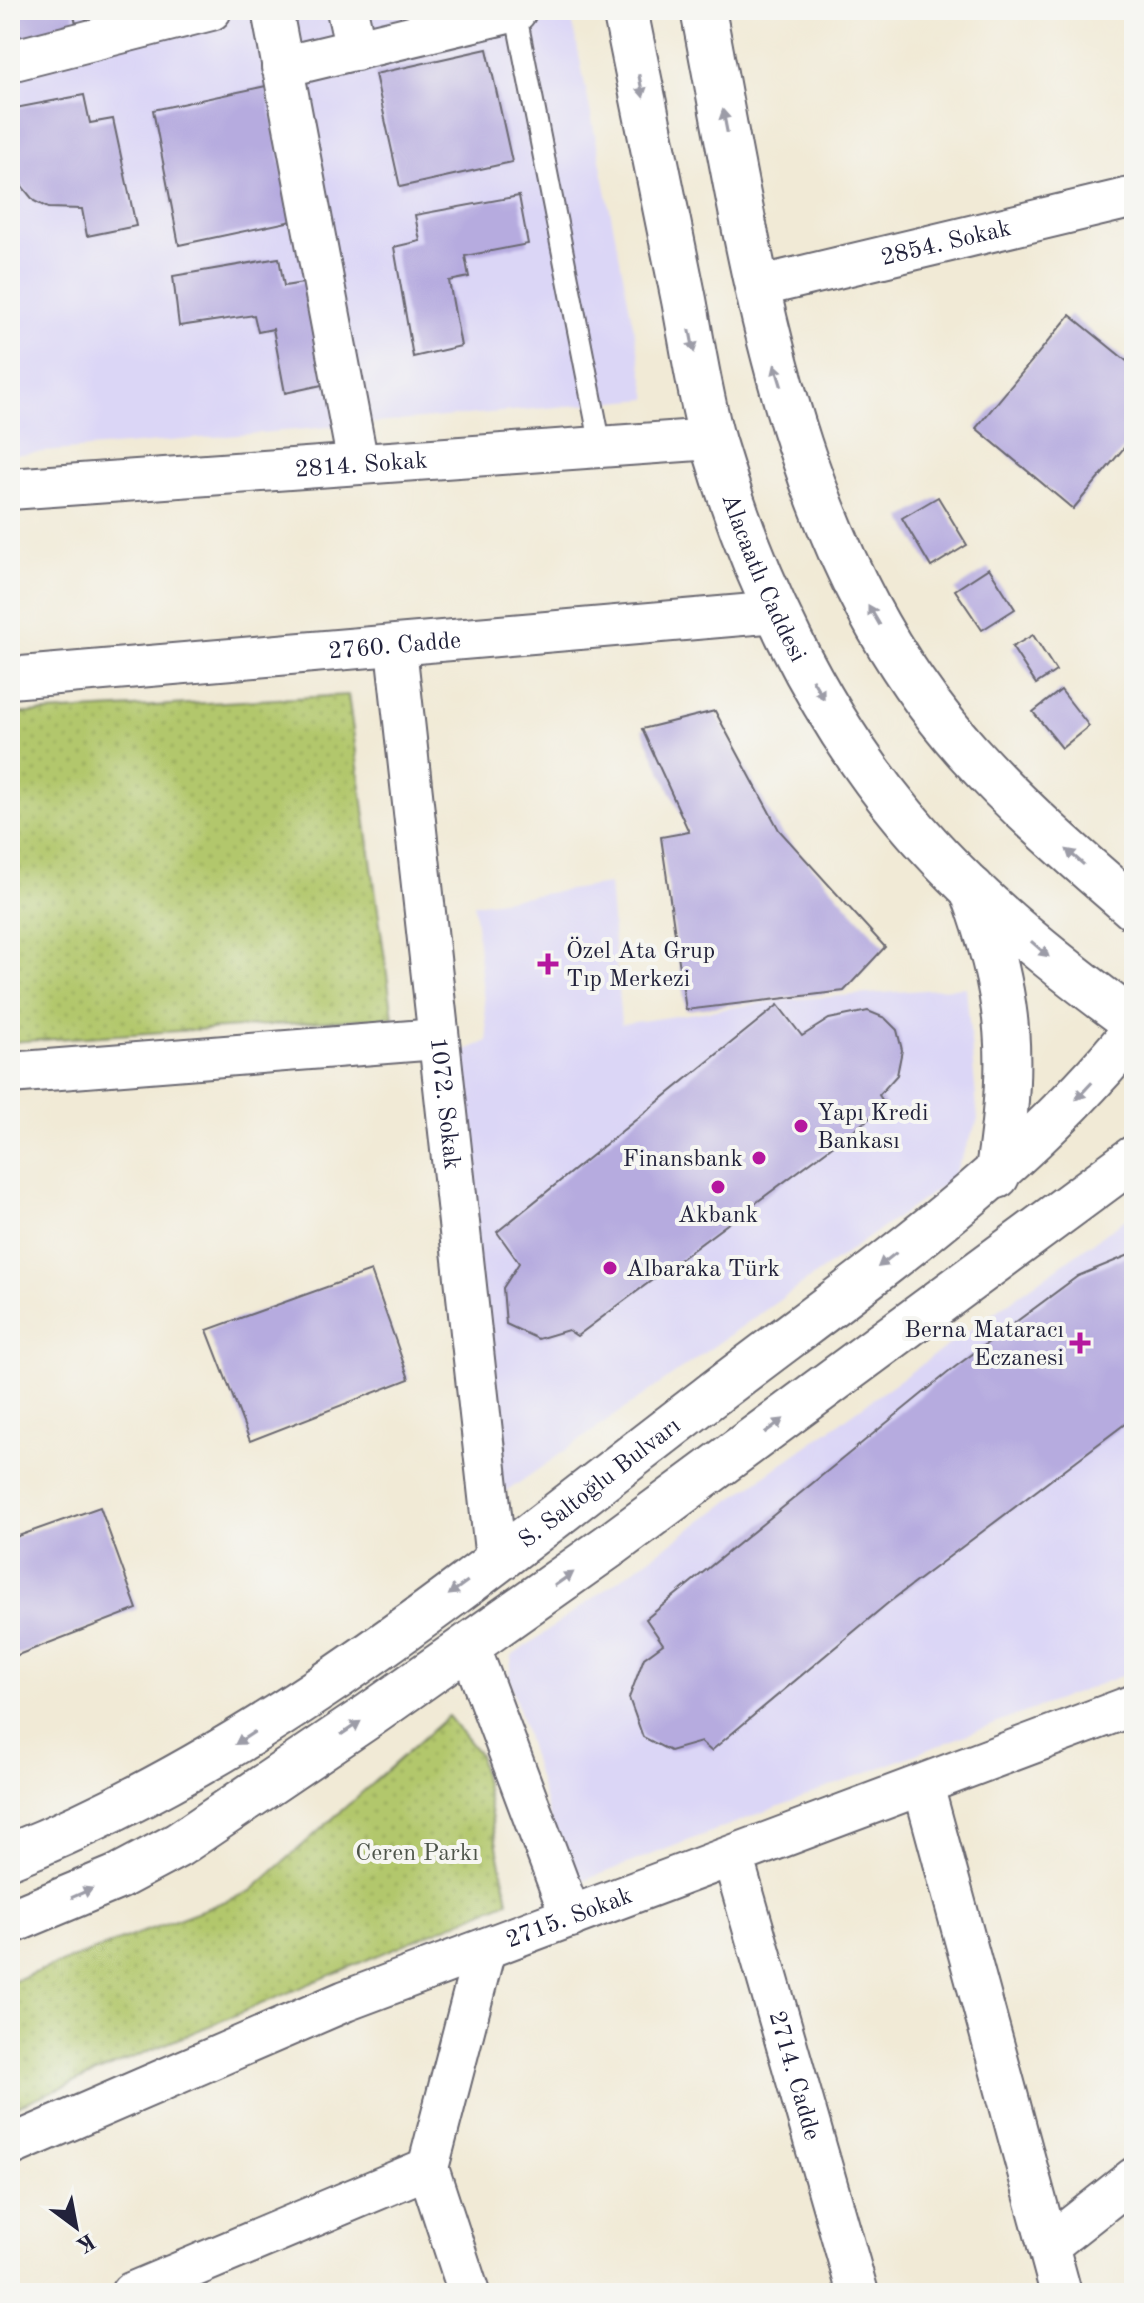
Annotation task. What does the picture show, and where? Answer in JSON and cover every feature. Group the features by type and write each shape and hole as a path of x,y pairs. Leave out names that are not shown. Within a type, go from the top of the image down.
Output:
{"main road":[{"name":"Alacaatlı Caddesi","path":"625,10 712,439 737,516 811,679 852,746 905,818 971,887 1046,955 1134,1022"},
{"path":"703,10 770,348 819,506 871,611 902,661 967,750 1065,848 1134,908"},
{"path":"971,887 994,954 1008,1017 1010,1079 997,1176"},
{"name":"S. Saltoğlu Bulvarı","path":"10,1856 129,1805 212,1759 294,1706 496,1560 997,1176 1068,1108 1134,1031"},
{"path":"10,1922 118,1877 178,1845 469,1645 776,1425 1134,1158"}],"street":[{"path":"10,61 211,10"},
{"path":"272,10 358,464"},
{"path":"347,10 356,50"},
{"path":"282,67 516,11"},
{"name":"2854. Sokak","path":"757,287 1134,197"},
{"name":"2814. Sokak","path":"10,489 712,439"},
{"name":"2760. Cadde","path":"10,678 396,648 778,612"},
{"name":"1072. Sokak","path":"396,648 496,1560"},
{"path":"10,1073 437,1039"},
{"path":"469,1645 571,1917"},
{"name":"2715. Sokak","path":"10,2146 345,2001 1134,1705"},
{"path":"923,1785 1061,2293"},
{"name":"2714. Cadde","path":"733,1858 858,2293"},
{"path":"469,2293 428,2168 485,1949"},
{"path":"131,2293 428,2168"},
{"path":"1048,2246 1134,2178"}],"lane":[{"path":"516,11 601,447"}],"shaded area":[{"path":"10,10 570,10 648,399 10,455"},
{"path":"609,884 621,1024 783,1000 966,987 978,1120 952,1179 496,1499 445,1059 488,1041 474,904"},
{"path":"1134,1213 1134,1671 585,1880 566,1875 509,1676 512,1656"}],"green space":[{"path":"348,695 393,1017 10,1042 10,714"},
{"name":"Ceren Parkı","path":"448,1716 479,1754 508,1901 10,2109 10,1982 250,1892"}],"building":[{"path":"10,10 73,10 79,38 10,49"},
{"path":"487,49 512,162 400,187 375,74"},
{"path":"266,86 292,221 179,245 153,110"},
{"path":"84,95 90,123 113,119 136,226 87,236 82,209 48,208 34,201 21,185 10,160 10,109"},
{"path":"519,196 528,244 465,256 469,277 449,281 461,346 413,357 394,247 420,241 415,215"},
{"path":"279,258 284,286 310,282 331,383 285,393 273,329 258,332 254,315 179,326 173,276"},
{"path":"1070,315 1134,367 1134,436 1073,509 976,428"},
{"path":"938,497 967,545 931,567 902,518"},
{"path":"989,568 1015,609 982,630 955,590"},
{"path":"1033,635 1056,671 1036,684 1012,647"},
{"path":"1061,690 1089,726 1062,748 1033,712"},
{"path":"715,711 779,830 885,947 844,991 686,1010 661,837 689,832 642,729"},
{"path":"778,1005 802,1036 829,1019 868,1011 885,1018 897,1030 902,1050 897,1075 879,1095 886,1106 577,1336 568,1330 538,1339 506,1324 503,1288 519,1263 497,1232"},
{"path":"1134,1253 1134,1417 888,1603 711,1751 701,1742 670,1751 643,1737 629,1698 644,1658 663,1644 646,1619 955,1367 1078,1276"},
{"path":"371,1271 409,1379 250,1441 207,1330"},
{"path":"100,1507 137,1609 10,1658 10,1539"}],"place":[{"name":"Özel Ata Grup Tıp Merkezi","path":"548,964"},
{"name":"Yapı Kredi Bankası","path":"801,1126"},
{"name":"Finansbank","path":"759,1158"},
{"name":"Akbank","path":"718,1187"},
{"name":"Albaraka Türk","path":"610,1268"},
{"name":"Berna Mataracı Eczanesi","path":"1080,1343"}]}
